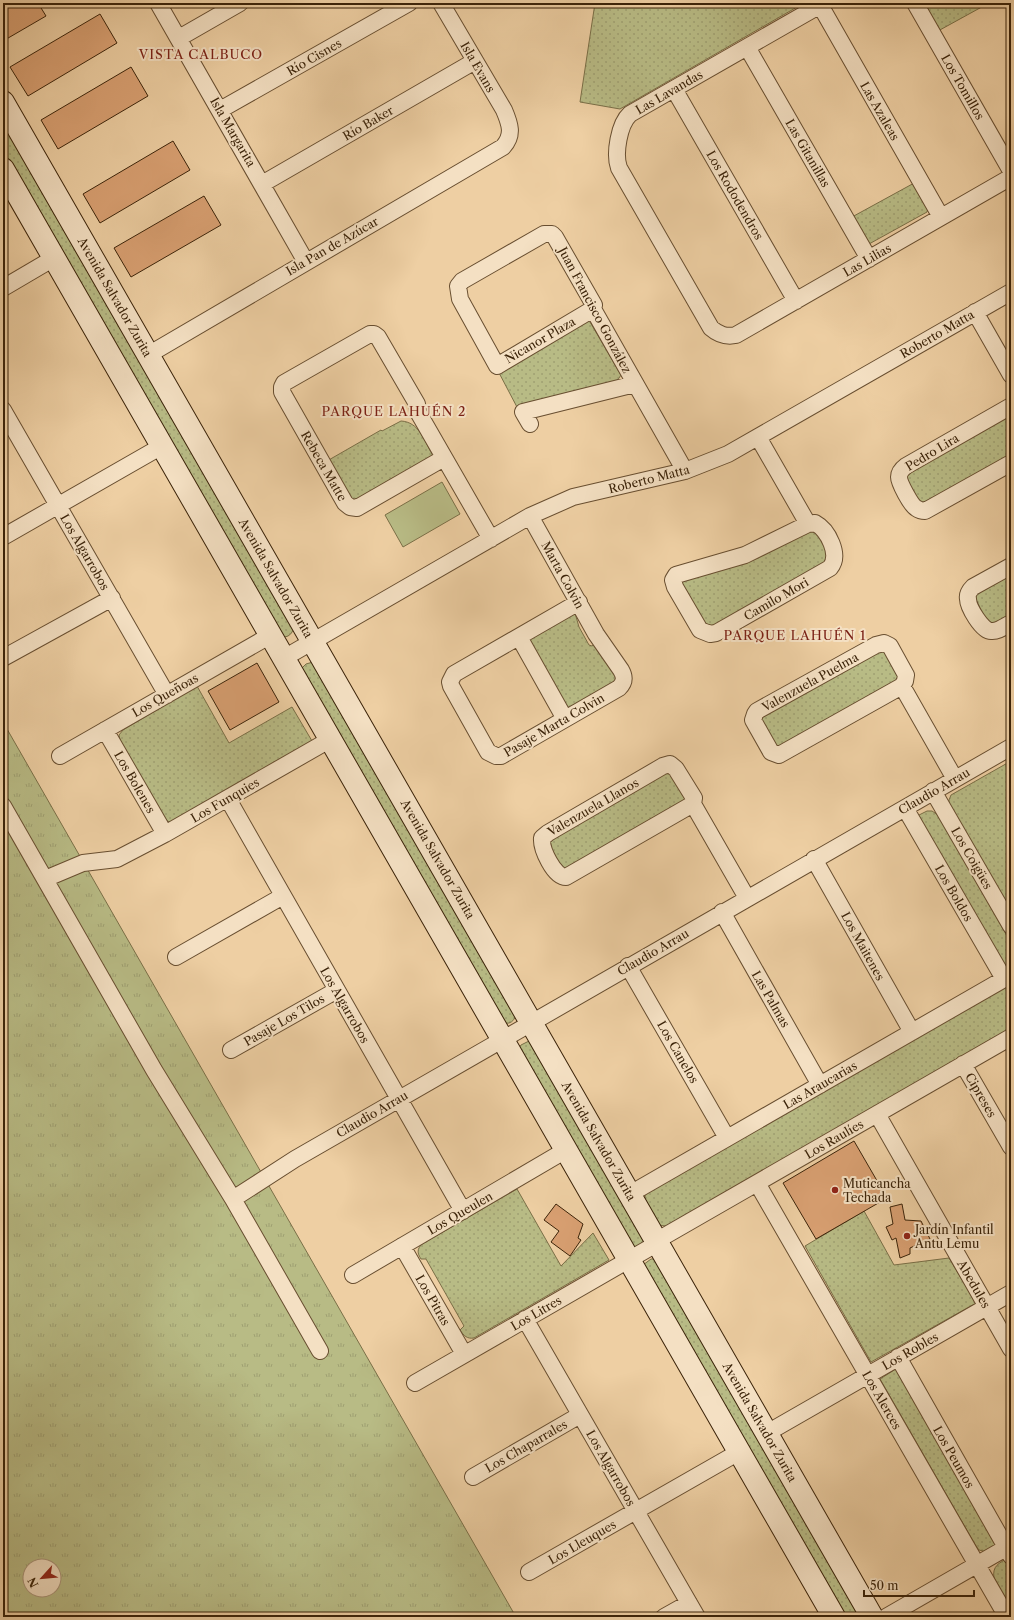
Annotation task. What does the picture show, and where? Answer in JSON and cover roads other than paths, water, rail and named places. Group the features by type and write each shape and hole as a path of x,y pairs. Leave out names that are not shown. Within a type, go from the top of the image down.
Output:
{"main road":[{"name":"Avenida Salvador Zurita","path":"3,102 872,1617"},
{"path":"3,169 834,1617"}],"street":[{"name":"Isla Margarita","path":"158,3 306,262"},
{"path":"179,38 240,3"},
{"name":"Río Cisnes","path":"220,110 409,3"},
{"name":"Isla Evans","path":"441,3 504,110 511,127 510,132"},
{"name":"Los Tomillos","path":"915,3 1011,171"},
{"name":"Las Lavandas","path":"721,335 708,325 618,166 617,148 625,119 630,114 822,4"},
{"name":"Las Azaleas","path":"822,4 941,217"},
{"name":"Las Gitanillas","path":"747,47 869,259"},
{"name":"Río Baker","path":"262,184 475,61"},
{"name":"Los Rododendros","path":"674,89 796,301"},
{"name":"Isla Pan de Azúcar","path":"148,355 503,147 508,142 510,132"},
{"name":"Las Lilias","path":"721,335 736,335 1011,177"},
{"name":"Nicanor Plaza","path":"556,237 552,234 544,234 462,281 458,286 460,299 497,366 593,309"},
{"name":"Juan Francisco González","path":"556,237 594,305 593,309 685,471"},
{"path":"3,288 54,258"},
{"name":"Roberto Matta","path":"284,658 530,516 573,497 685,471 721,457 1011,292"},
{"path":"975,312 1011,375"},
{"name":"Rebeca Matte","path":"370,334 374,334 378,336 417,404 418,412 444,458 357,508 350,507 345,503 282,392 282,388 284,384 370,334"},
{"name":"Juan Francisco González","path":"530,424 523,412 635,384"},
{"name":"Pedro Lira","path":"1011,406 906,466 901,471 899,477 912,505 925,511 1011,463"},
{"name":"Los Algarrobos","path":"3,411 167,695"},
{"path":"758,437 808,524"},
{"path":"3,537 162,446"},
{"path":"444,458 491,539"},
{"name":"Marta Colvin","path":"530,516 596,634"},
{"name":"Camilo Mori","path":"815,523 821,526 834,549 834,564 830,568 716,633 710,634 700,630 675,588 673,580 676,575 745,555 808,524 815,523"},
{"path":"1011,566 969,591 968,600 982,627 987,631 997,631 1011,623"},
{"path":"4,658 112,598"},
{"name":"Pasaje Marta Colvin","path":"579,602 454,674 450,682 451,686 488,752 492,755 501,756 619,688 624,681 624,675 596,634"},
{"name":"Los Queñoas","path":"60,756 271,635"},
{"path":"519,637 565,719"},
{"name":"Valenzuela Puelma","path":"884,642 890,646 906,675 902,686 779,755 771,752 754,720 757,711 884,642"},
{"name":"Valenzuela Puelma","path":"902,686 955,779"},
{"name":"Los Bolenes","path":"105,730 165,834"},
{"name":"Los Funquies","path":"45,879 83,864 117,859 228,799 330,739"},
{"name":"Claudio Arrau","path":"233,1199 295,1159 628,966 1011,747"},
{"name":"Valenzuela Llanos","path":"693,804 566,877 562,877 556,872 543,847 542,838 548,833 670,764 676,769 694,798 693,804 747,898"},
{"name":"Los Coigües","path":"934,791 1011,926"},
{"name":"Los Algarrobos","path":"228,799 463,1211"},
{"path":"3,806 150,1063 233,1199 320,1351"},
{"name":"Los Boldos","path":"905,808 1008,977"},
{"name":"Los Maitenes","path":"814,860 912,1032"},
{"path":"176,957 283,896"},
{"name":"Las Palmas","path":"722,912 820,1085"},
{"name":"Los Canelos","path":"628,966 727,1138"},
{"name":"Las Araucarias","path":"630,1194 1008,977"},
{"name":"Pasaje Los Tilos","path":"231,1050 336,990"},
{"name":"Los Raulíes","path":"657,1242 1011,1037"},
{"name":"Cipreses","path":"963,1064 1011,1147"},
{"name":"Abedules","path":"877,1114 1011,1349"},
{"name":"Los Queulen","path":"353,1275 566,1150"},
{"name":"Los Alerces","path":"757,1183 1007,1617"},
{"name":"Los Litres","path":"415,1383 629,1260 657,1242"},
{"name":"Los Pitras","path":"402,1246 464,1354"},
{"name":"Los Robles","path":"767,1432 1011,1293"},
{"name":"Los Algarrobos","path":"525,1319 697,1617"},
{"name":"Los Peumos","path":"898,1357 1009,1550"},
{"name":"Los Chaparrales","path":"473,1477 580,1415"},
{"name":"Los Lleuques","path":"529,1572 739,1452"},
{"path":"886,1617 977,1565 1009,1550"},
{"path":"664,1617 689,1603"}],"place":[{"name":"Muticancha Techada","path":"835,1190"},
{"name":"Jardín Infantil Antu Lemu","path":"907,1236"}],"district":[{"name":"VISTA CALBUCO","path":"201,54"},
{"name":"PARQUE LAHUÉN 2","path":"394,411"},
{"name":"PARQUE LAHUÉN 1","path":"795,635"}]}
